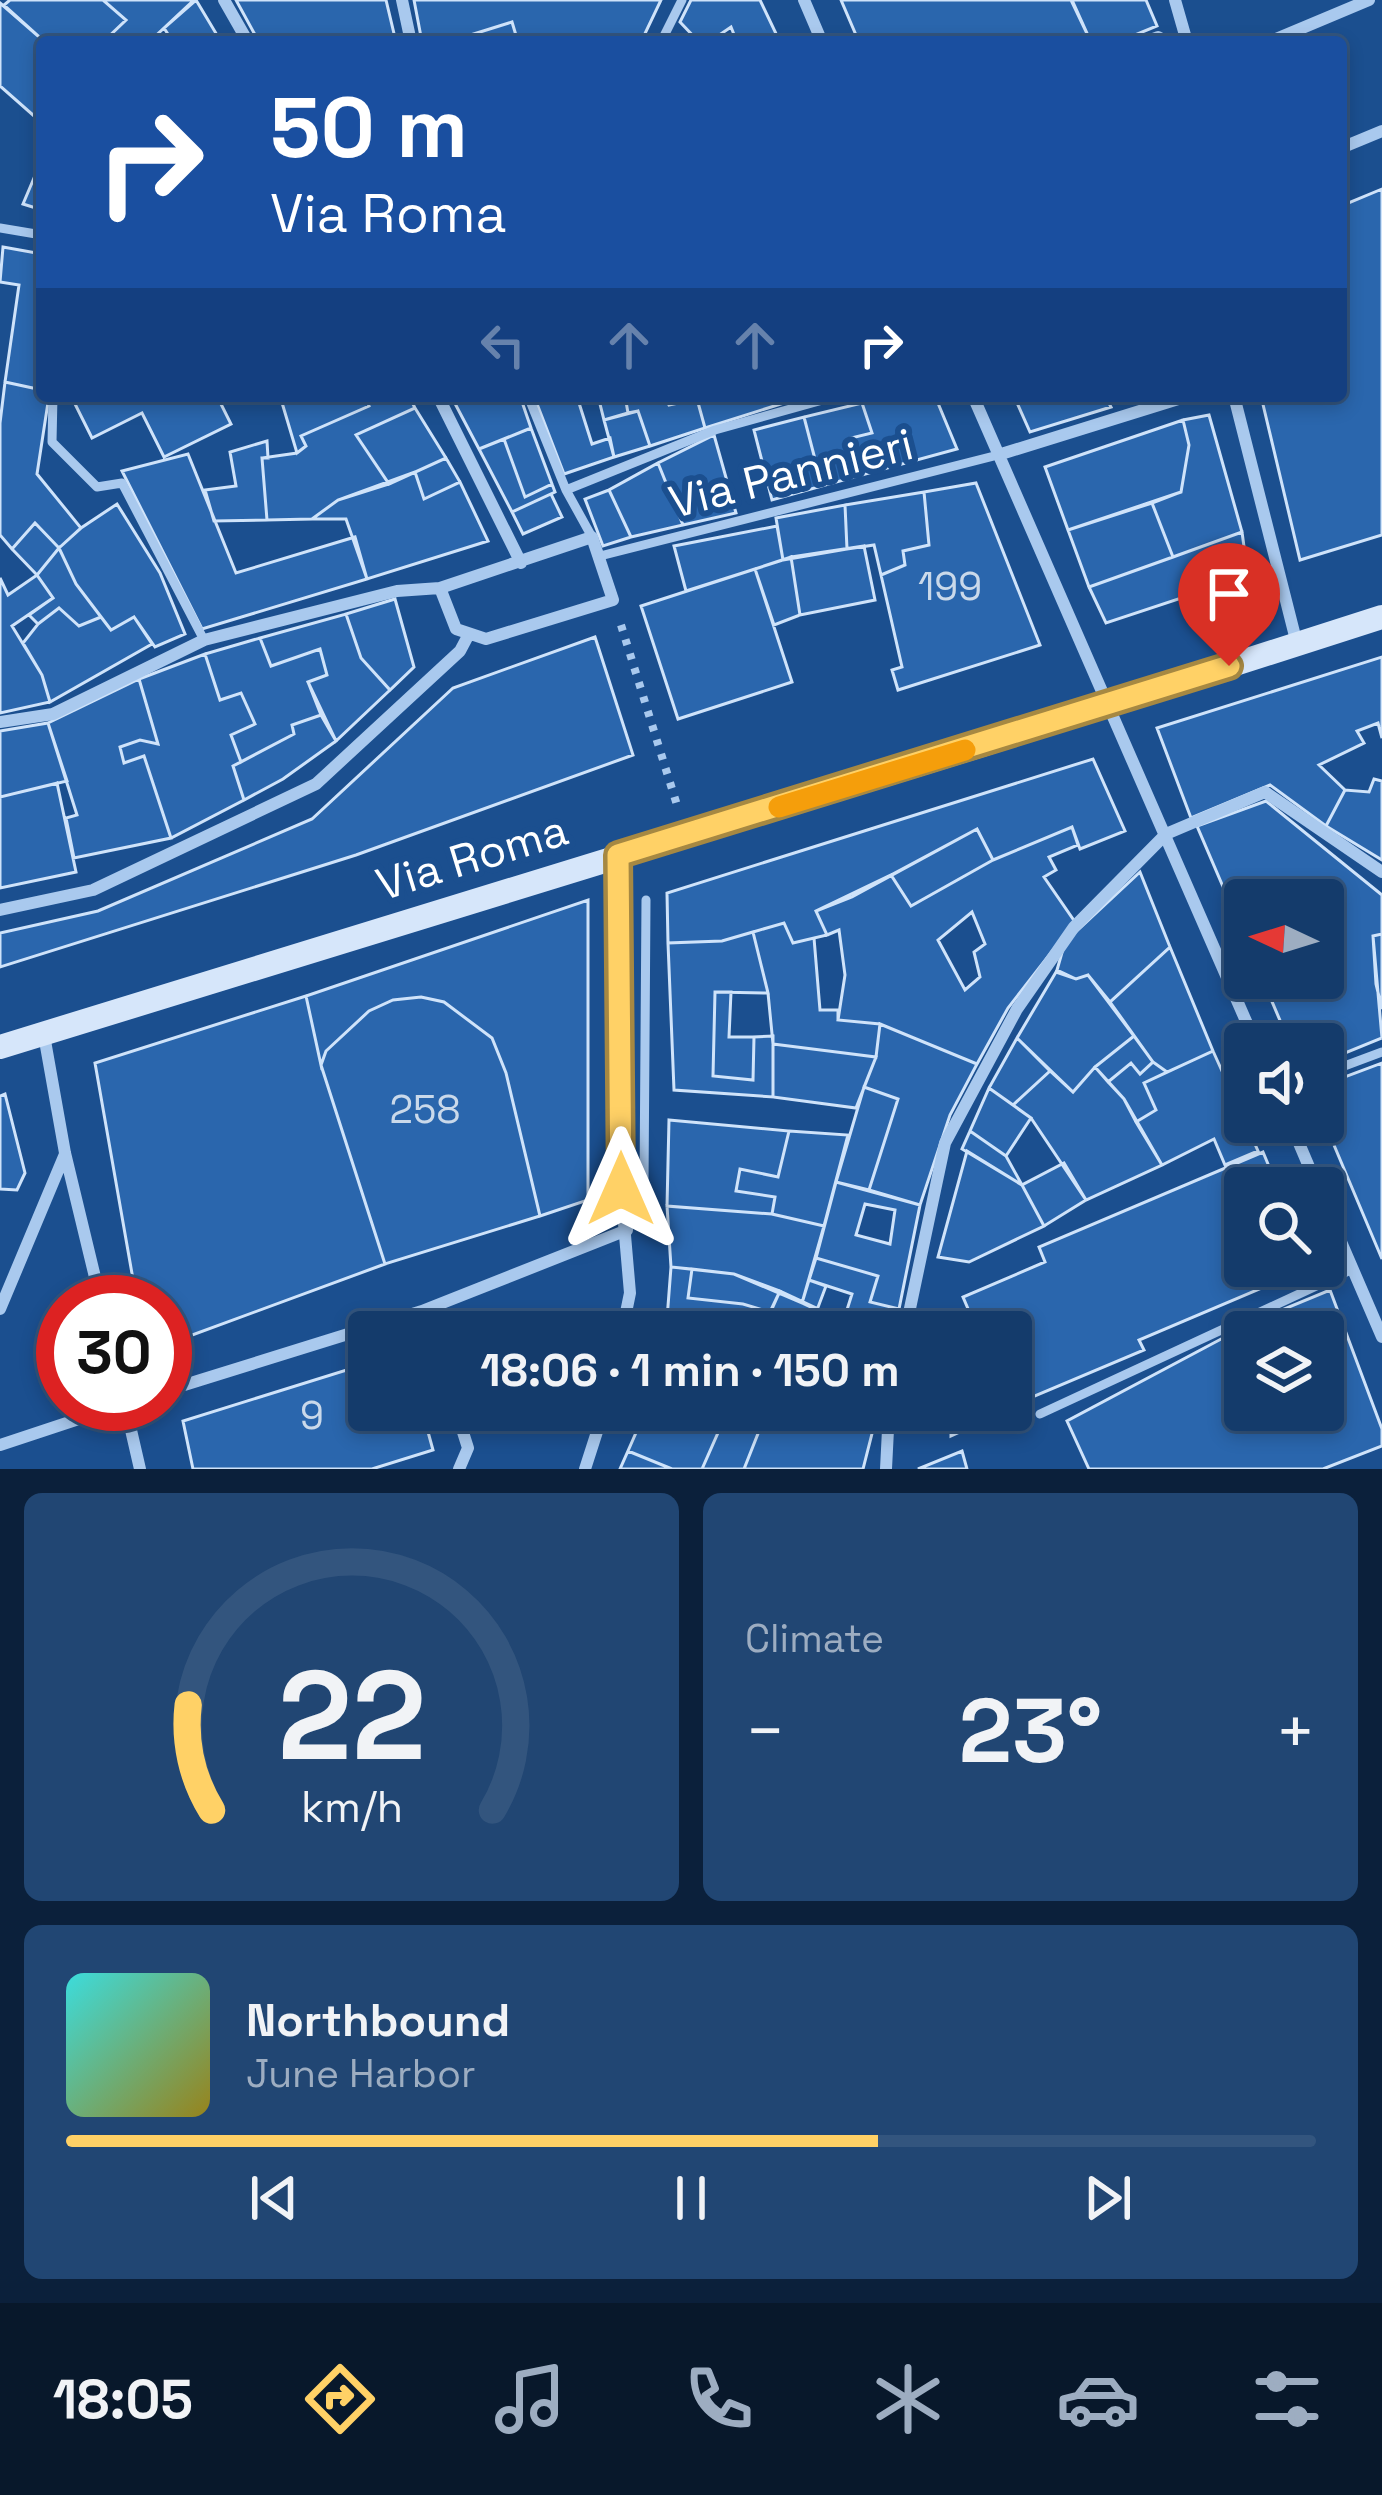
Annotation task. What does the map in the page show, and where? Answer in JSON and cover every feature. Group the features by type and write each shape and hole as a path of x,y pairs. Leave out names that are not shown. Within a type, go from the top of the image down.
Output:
{"street":[{"path":"224,0 245,36"},
{"path":"402,0 410,36"},
{"path":"804,0 819,36"},
{"path":"1175,0 1185,36"},
{"path":"1283,36 1369,0"},
{"path":"1347,146 1382,131"},
{"path":"441,402 520,563"},
{"path":"975,402 1247,1023"},
{"path":"998,455 1169,402"},
{"path":"1236,402 1297,644"},
{"path":"0,722 53,714 204,640 397,591 440,588 592,537 613,600 486,639 456,629 440,588"},
{"name":"Via Roma","path":"0,1047 1382,617"},
{"path":"0,910 93,890 316,784 460,651 470,634"},
{"path":"910,1311 946,1143 1017,1009 1074,927 1166,834 1265,792 1382,872"},
{"path":"618,855 621,1189 630,1293 626,1311"},
{"path":"44,1034 65,1153 94,1275"},
{"path":"0,1310 65,1153"},
{"path":"422,1311 627,1230"},
{"path":"1344,1248 1382,1337"},
{"path":"192,1383 348,1334"},
{"path":"0,1445 42,1431"},
{"path":"131,1431 140,1469"},
{"path":"459,1469 468,1448 462,1431"},
{"path":"585,1469 597,1431"},
{"path":"886,1469 888,1431"}],"lane":[{"path":"664,36 682,0"},
{"path":"0,227 36,234"},
{"path":"53,402 52,442 97,487 122,483 204,640"},
{"path":"530,402 566,490 592,537"},
{"path":"566,490 715,430 815,402"},
{"name":"Via Pannieri","path":"600,556 998,455"},
{"path":"627,1230 644,1184 646,901"},
{"path":"1344,1066 1382,1052"},
{"path":"1040,1414 1353,1269"}],"path":[{"path":"613,600 686,835"}],"building":[{"path":"10,0 103,0 126,20 109,36 38,36 4,5"},
{"path":"103,0 194,0 155,36 109,36 126,20"},
{"path":"196,0 218,36 169,36 164,28"},
{"path":"236,0 386,0 395,36 256,36"},
{"path":"414,0 661,0 644,36 516,36 512,22 467,36 421,36"},
{"path":"691,0 760,0 777,36 735,36 731,27 718,36 693,36 680,22"},
{"path":"841,0 1071,0 1088,36 856,36"},
{"path":"1072,0 1146,0 1157,26 1133,36 1088,36"},
{"path":"0,3 38,36 36,118 0,86"},
{"path":"512,22 516,36 467,36"},
{"path":"34,178 36,208 23,204"},
{"path":"1382,189 1382,535 1300,560 1262,402 1347,402 1347,204"},
{"path":"3,247 36,253 36,389 5,382 19,285 0,282"},
{"path":"5,382 36,389 36,402 48,402 37,474 81,528 59,548 35,523 12,549 0,535 0,423"},
{"path":"74,402 220,402 231,424 164,457 142,413 92,438"},
{"path":"282,402 367,402 369,406 301,436 306,446 297,453"},
{"path":"367,402 412,402 415,408 356,435 389,484 338,500 312,519 267,520 262,458 297,453 306,446 301,436 369,406"},
{"path":"454,402 522,402 531,428 479,449"},
{"path":"536,402 582,402 579,403 592,444 610,438 614,457 564,474"},
{"path":"600,402 626,402 628,413 604,420"},
{"path":"626,402 698,402 705,428 650,446 638,411 628,413"},
{"path":"698,402 787,402 705,428"},
{"path":"937,402 957,449 862,475 851,438 872,433 862,403"},
{"path":"1017,402 1108,402 1111,407 1030,432"},
{"path":"862,403 872,433 851,438 862,475 822,486 804,417"},
{"path":"415,408 446,458 389,484 356,435"},
{"path":"638,411 650,446 614,457 604,420"},
{"path":"1209,415 1242,532 1173,557 1152,503 1181,492 1189,445 1183,420"},
{"path":"804,417 822,486 772,500 754,430"},
{"path":"1183,420 1189,445 1181,492 1068,530 1045,467"},
{"path":"531,428 552,484 525,497 504,439"},
{"path":"714,435 736,513 683,525 658,463"},
{"path":"504,439 525,497 552,484 555,492 512,512 479,449"},
{"path":"267,441 268,458 262,458 267,520 214,521 205,490 236,486 230,452"},
{"path":"188,454 236,573 355,537 367,579 202,629 122,471"},
{"path":"446,458 460,482 424,499 415,472"},
{"path":"658,463 683,525 631,537 609,490"},
{"path":"415,472 424,499 460,482 488,541 367,579 346,519 312,519 338,500"},
{"path":"976,483 1040,645 898,690 892,670 902,667 881,575 905,565 903,551 929,545 924,492"},
{"path":"609,490 631,537 603,546 585,499"},
{"path":"924,492 929,545 903,551 905,565 881,575 874,545 847,549 845,505"},
{"path":"551,494 562,517 523,534 512,512"},
{"path":"1152,503 1173,557 1089,587 1068,530"},
{"path":"117,504 160,573 185,634 155,647 134,617 111,630 76,584 59,548"},
{"path":"845,505 847,549 783,560 776,518"},
{"path":"35,523 59,548 37,575 12,549"},
{"path":"777,526 783,560 686,591 674,546"},
{"path":"1242,532 1248,576 1106,623 1089,587"},
{"path":"864,546 875,600 800,615 791,557"},
{"path":"59,548 76,584 101,617 79,626 59,608 38,624 29,615 53,598 37,575"},
{"path":"791,557 800,615 774,625 755,569"},
{"path":"755,569 792,682 678,719 641,606"},
{"path":"37,575 53,598 12,626 42,675 50,702 0,713 0,578 8,595"},
{"path":"395,599 414,667 390,690 361,658 346,614"},
{"path":"59,608 79,626 101,617 111,630 134,617 152,644 50,702 42,675 23,643"},
{"path":"346,614 361,658 390,690 336,741 308,682 327,675 320,649 271,666 260,638"},
{"path":"595,637 633,755 356,855 0,967 0,933 98,911 312,819 453,688"},
{"path":"260,638 271,666 320,649 327,675 308,682 321,715 292,725 294,734 241,762 231,735 255,724 241,693 220,700 205,654"},
{"path":"205,654 220,700 241,693 255,724 231,735 241,762 233,766 244,800 171,838 144,756 124,763 120,747 140,740 158,744 139,679"},
{"path":"1382,657 1382,738 1378,723 1357,731 1364,743 1319,765 1345,790 1326,826 1270,785 1191,818 1157,728"},
{"path":"139,679 158,744 140,740 120,747 124,763 144,756 171,838 74,858 66,818 77,815 48,723"},
{"path":"321,715 336,741 244,800 233,766 294,734 292,725"},
{"path":"48,723 67,781 0,797 0,731"},
{"path":"1093,759 1125,831 1080,849 1072,827 993,860 977,829 852,897 816,911 827,935 793,943 784,923 722,941 668,943 667,893"},
{"path":"1374,779 1382,781 1382,860 1326,826 1345,790 1369,792"},
{"path":"57,783 76,872 0,888 0,797"},
{"path":"1266,801 1382,895 1382,934 1373,936 1382,1038 1344,1053 1344,1023 1281,1023 1271,999 1344,999 1344,879 1224,879 1224,889 1197,826"},
{"path":"1072,827 1078,845 1049,857 1056,870 1044,877 1075,922 1008,1008 977,1064 880,1024 838,1020 845,975 839,930 827,935 816,911 891,875 911,906 993,860","holes":["972,912 985,944 974,952 980,977 965,990 938,940"]},
{"path":"977,829 993,860 911,906 891,875"},
{"path":"1140,872 1170,947 1110,1002 1088,975 1076,979 1057,970 1065,942"},
{"path":"588,900 588,1200 540,1216 506,1073 492,1038 444,1002 421,997 393,1000 369,1011 326,1051 321,1065 306,996"},
{"path":"784,923 793,943 814,938 820,1010 838,1010 838,1020 880,1024 876,1057 773,1044 768,993 753,932"},
{"path":"753,932 768,993 715,992 713,1076 753,1080 754,1037 773,1036 773,1097 674,1090 668,943 722,941"},
{"path":"1382,934 1382,1009 1373,936"},
{"path":"1170,947 1213,1051 1167,1072 1153,1062 1110,1002"},
{"path":"1056,972 1076,979 1088,975 1134,1036 1073,1092 1017,1038"},
{"path":"715,992 731,992 729,1037 754,1037 753,1080 713,1076"},
{"path":"306,996 321,1065 385,1264 192,1335 192,1275 132,1275 95,1063"},
{"path":"421,997 444,1002 492,1038 506,1073 540,1216 385,1264 321,1065 326,1051 369,1011 393,1000"},
{"path":"880,1024 977,1064 950,1115 920,1205 869,1190 898,1099 864,1087 876,1057"},
{"path":"1134,1036 1153,1062 1140,1074 1131,1063 1108,1082 1095,1067"},
{"path":"1017,1038 1050,1071 1013,1105 989,1088"},
{"path":"773,1044 876,1057 856,1108 773,1097"},
{"path":"1213,1051 1224,1075 1224,1143 1254,1143 1258,1151 1225,1165 1214,1139 1162,1165 1136,1122 1156,1110 1144,1083"},
{"path":"1153,1062 1167,1072 1144,1083 1156,1110 1136,1122 1108,1082 1131,1063 1140,1074"},
{"path":"1382,1063 1382,1259 1333,1143 1344,1143 1344,1077"},
{"path":"1095,1067 1124,1099 1162,1165 1086,1200 1031,1118 1013,1105 1050,1071 1073,1092"},
{"path":"864,1087 898,1099 869,1190 836,1182"},
{"path":"989,1088 1031,1118 1006,1156 970,1131"},
{"path":"5,1094 25,1173 17,1190 0,1189 0,1096"},
{"path":"669,1120 789,1131 778,1177 740,1169 736,1191 775,1197 772,1214 667,1206"},
{"path":"789,1131 848,1135 824,1226 772,1214 775,1197 736,1191 740,1169 778,1177"},
{"path":"970,1131 1006,1156 1022,1185 962,1149"},
{"path":"967,1151 1022,1185 1044,1226 969,1262 938,1257"},
{"path":"1263,1152 1269,1167 1228,1167"},
{"path":"1064,1163 1086,1200 1044,1226 1022,1185"},
{"path":"1224,1169 1224,1287 1264,1287 1139,1340 1144,1350 1032,1397 1032,1311 969,1311 963,1297 1045,1262 1039,1247"},
{"path":"836,1182 920,1205 899,1309 870,1302 878,1276 816,1258","holes":["865,1204 895,1210 890,1244 856,1235"]},
{"path":"667,1206 772,1214 824,1226 802,1303 734,1274 671,1267"},
{"path":"816,1258 878,1276 870,1302 899,1311 847,1311 852,1294 809,1280"},
{"path":"671,1267 692,1269 688,1298 767,1311 668,1311"},
{"path":"692,1269 734,1274 780,1291 770,1311 688,1298"},
{"path":"809,1280 826,1286 817,1310 802,1303"},
{"path":"1330,1290 1338,1311 1279,1311"},
{"path":"780,1291 823,1311 771,1311"},
{"path":"1344,1327 1382,1429 1382,1446 1323,1469 1089,1469 1067,1421 1224,1337 1224,1431 1344,1431"},
{"path":"348,1370 348,1431 428,1431 433,1450 372,1469 193,1469 185,1431 192,1431 192,1418"},
{"path":"637,1431 719,1431 702,1469 672,1469 628,1451"},
{"path":"719,1431 759,1431 744,1469 702,1469"},
{"path":"759,1431 873,1431 863,1469 744,1469"},
{"path":"628,1451 672,1469 620,1469"},
{"path":"962,1451 967,1469 918,1469"}],"slow traffic":[{"path":"779,807 965,750"}],"route":[{"path":"621,1189 618,855 1229,666"}]}
